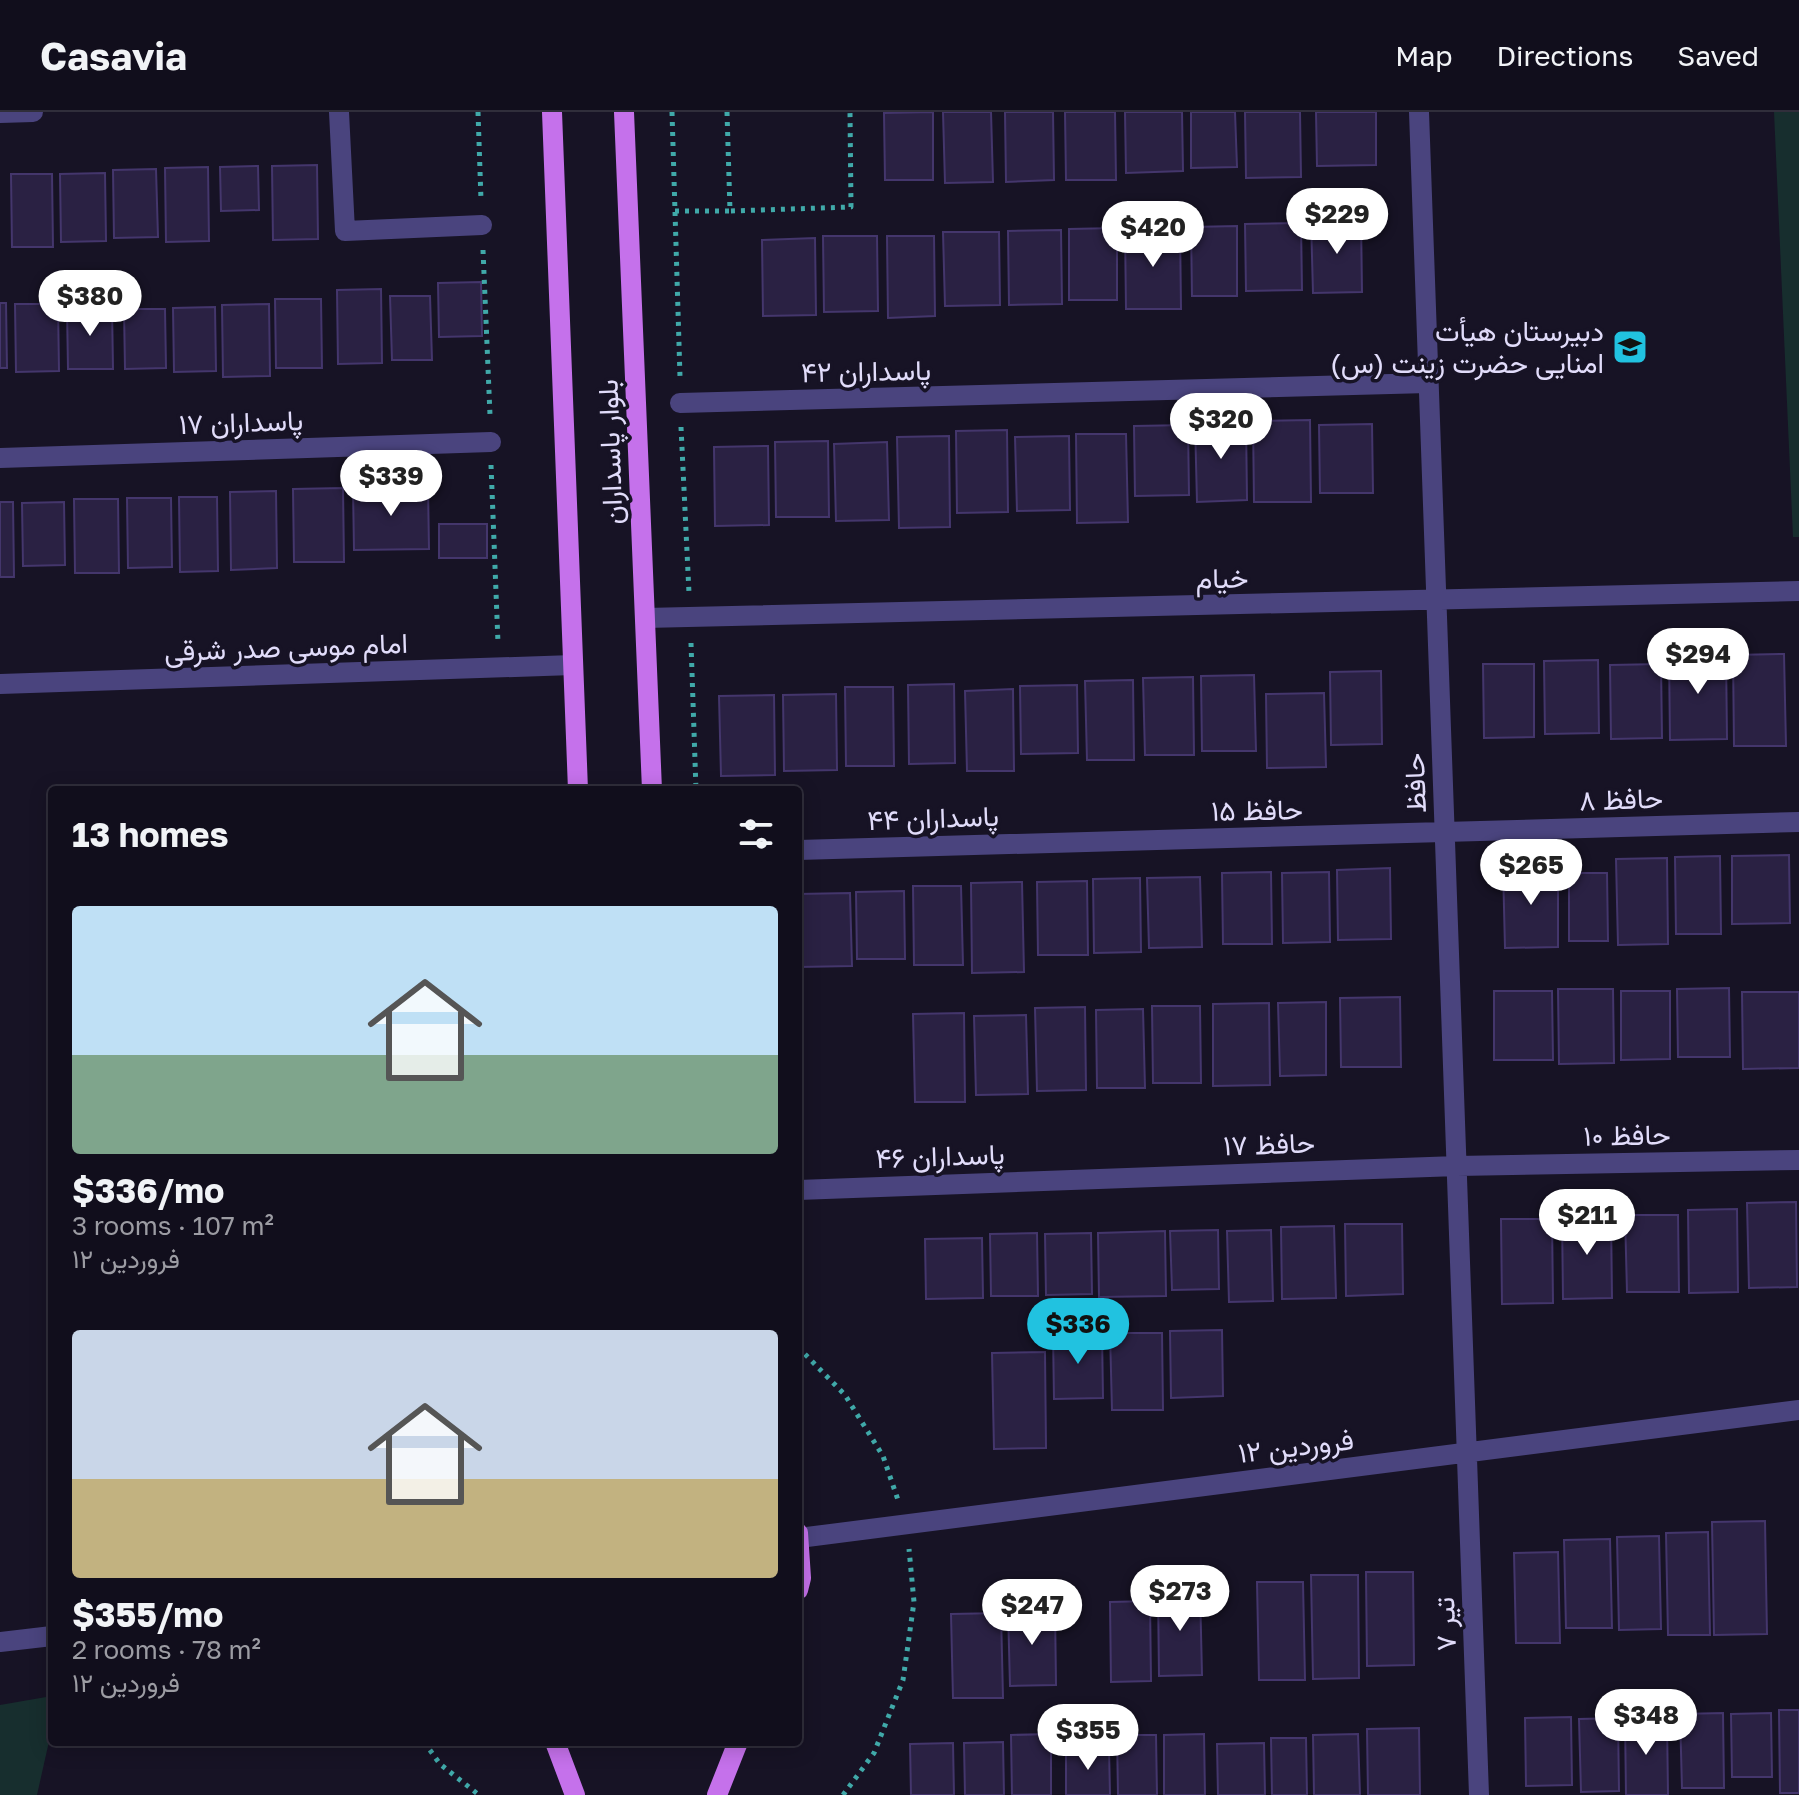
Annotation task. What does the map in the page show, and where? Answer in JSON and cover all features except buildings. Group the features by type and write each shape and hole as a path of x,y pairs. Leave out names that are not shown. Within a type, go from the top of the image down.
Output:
{"main road":[{"name":"بلوار پاسداران","path":"552,112 578,786"},
{"name":"بلوار پاسداران","path":"624,112 652,786"},
{"path":"557,1746 575,1795"},
{"path":"717,1795 736,1746"}],"street":[{"path":"0,113 33,112"},
{"path":"339,112 345,231 482,225"},
{"name":"حافظ","path":"1419,112 1467,1452"},
{"name":"پاسداران ۴۲","path":"680,403 1428,383"},
{"name":"پاسداران ۱۷","path":"0,458 491,442"},
{"name":"خیام","path":"645,618 1799,591"},
{"name":"امام موسی صدر شرقی","path":"0,684 573,665"},
{"name":"حافظ ۸","path":"1445,833 1799,822"},
{"name":"حافظ ۱۵","path":"1070,842 1445,833"},
{"name":"پاسداران ۴۴","path":"802,850 1070,842"},
{"name":"حافظ ۱۰","path":"1457,1166 1799,1160"},
{"name":"حافظ ۱۷","path":"1084,1179 1457,1166"},
{"name":"پاسداران ۴۶","path":"802,1190 1084,1179"},
{"name":"۱۲ فروردین","path":"802,1535 1799,1410"},
{"name":"۷ تیر","path":"1467,1452 1479,1795"},
{"path":"0,1642 48,1636"}],"path":[{"path":"478,112 499,668"},
{"path":"672,112 696,786"},
{"path":"727,112 730,211"},
{"path":"675,211 851,207 850,112"},
{"path":"802,1351 845,1395 883,1456 906,1524 914,1602 903,1680 874,1753 843,1795"},
{"path":"427,1746 440,1764 479,1795"}],"green space":[{"path":"1774,112 1799,112 1799,537 1793,537"},
{"path":"48,1697 48,1746 37,1795 0,1795 0,1705"}],"place":[{"name":"دبیرستان هیأت امنایی حضرت زینت (س)","path":"1630,347"}]}
